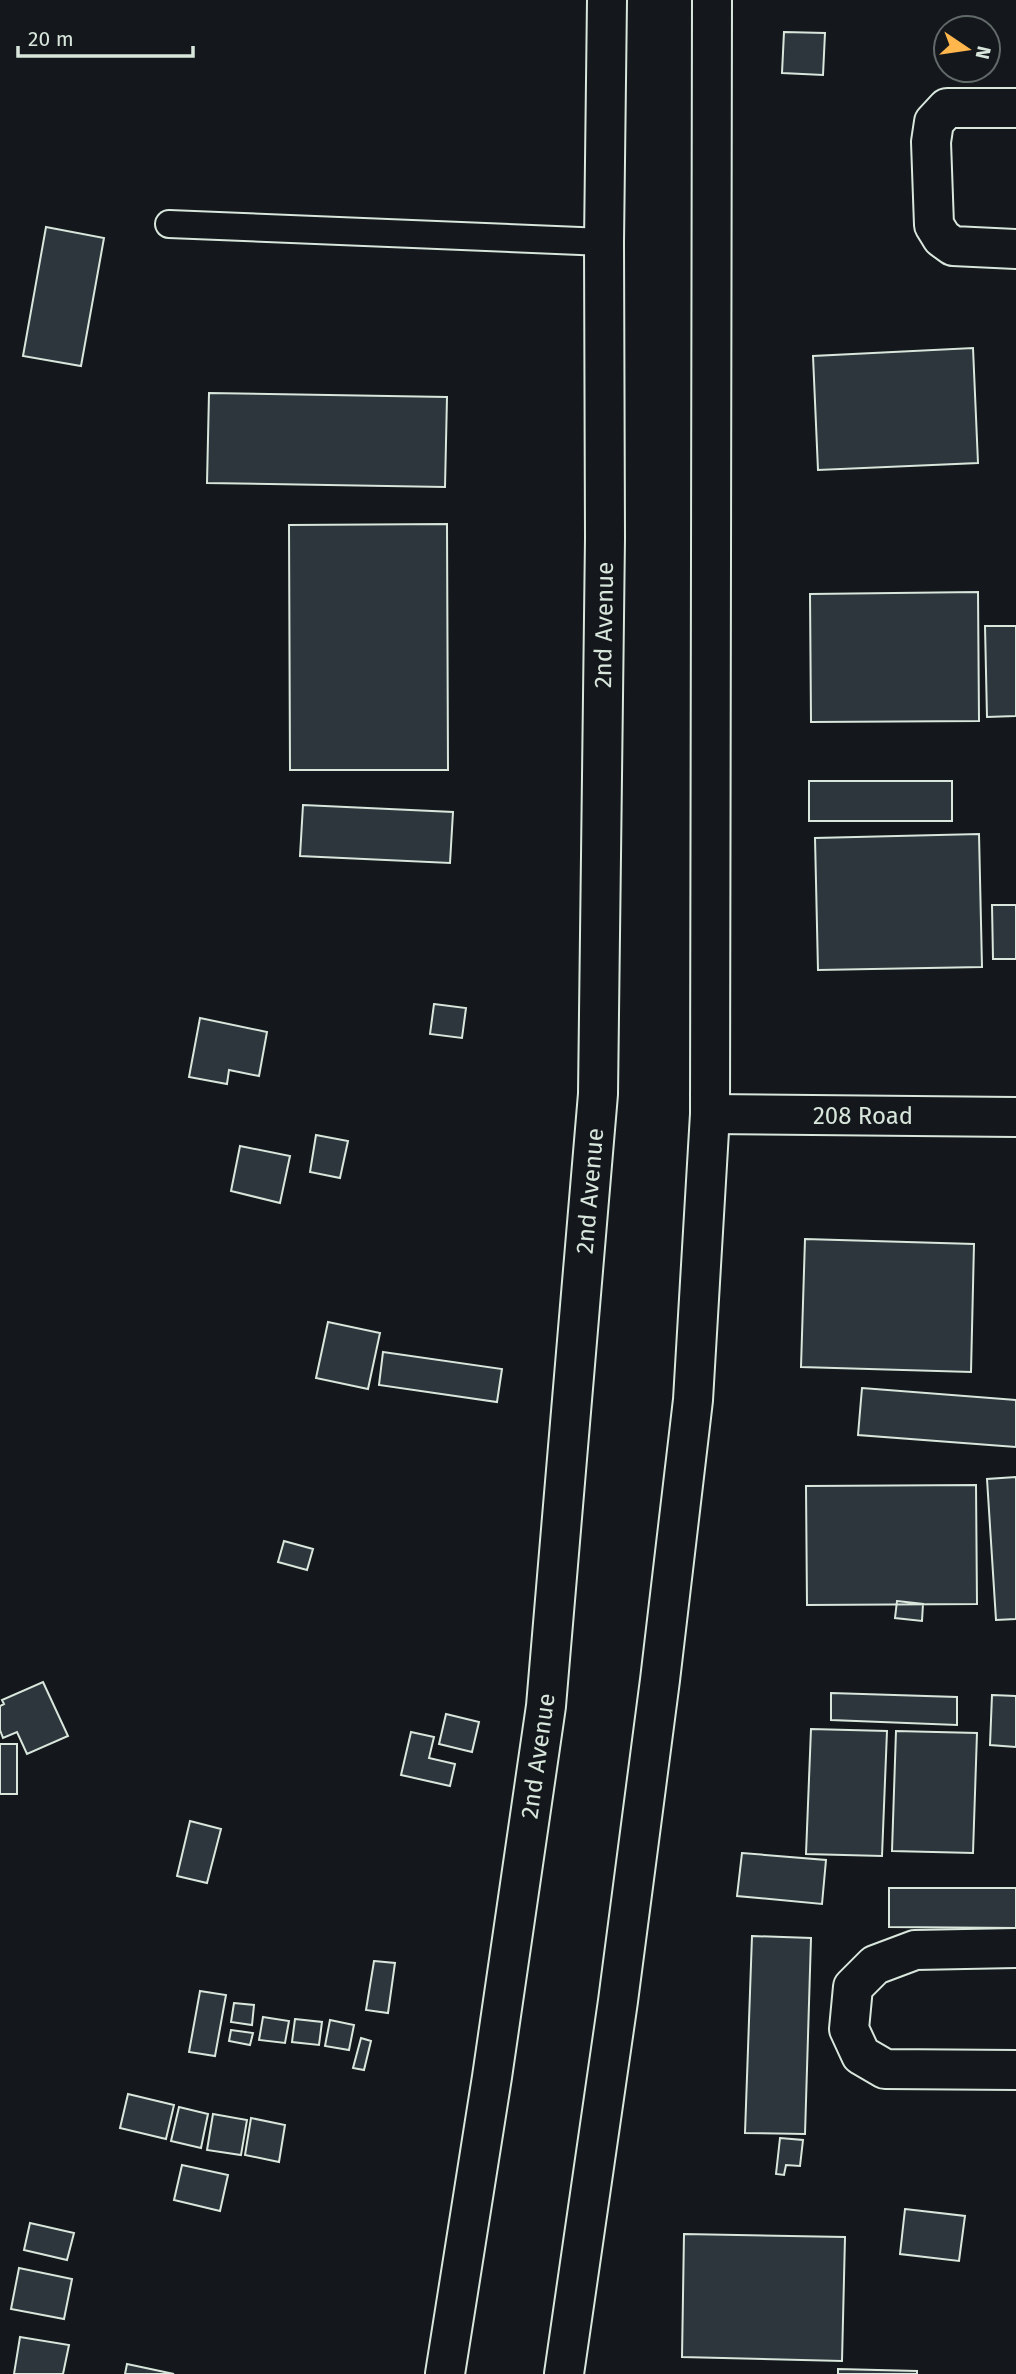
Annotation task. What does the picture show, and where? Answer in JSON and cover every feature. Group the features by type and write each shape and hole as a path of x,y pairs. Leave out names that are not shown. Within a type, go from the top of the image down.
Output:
{"street":[{"name":"2nd Avenue","path":"445,2374 546,1706 598,1094 605,538 607,0"},
{"path":"564,2374 618,2001 693,1399 710,1114 712,0"},
{"path":"1016,108 947,108 934,122 931,142 934,225 942,238 953,246 1016,248"},
{"name":"208 Road","path":"710,1114 1016,1117"},
{"path":"1016,1948 915,1950 874,1965 853,1987 849,2029 861,2055 885,2069 1016,2070"}],"lane":[{"path":"169,224 604,243"}],"building":[{"path":"784,32 825,33 823,75 782,73"},
{"path":"46,227 104,238 81,366 23,356"},
{"path":"973,348 978,463 818,470 813,356"},
{"path":"209,393 447,397 445,487 207,483"},
{"path":"447,524 448,770 290,770 289,525"},
{"path":"978,592 979,721 811,722 810,594"},
{"path":"985,626 1016,626 1016,716 987,717"},
{"path":"809,781 952,781 952,821 809,821"},
{"path":"303,805 453,812 450,863 300,856"},
{"path":"979,834 982,967 818,970 815,838"},
{"path":"992,905 1016,905 1016,959 993,959"},
{"path":"434,1004 466,1008 462,1038 430,1034"},
{"path":"200,1018 267,1032 259,1076 229,1070 227,1084 189,1077"},
{"path":"316,1135 348,1141 340,1178 310,1172"},
{"path":"240,1146 290,1156 280,1203 231,1191"},
{"path":"805,1239 974,1244 971,1372 801,1367"},
{"path":"328,1322 380,1333 368,1389 316,1378"},
{"path":"383,1352 502,1369 497,1402 379,1385"},
{"path":"862,1388 1016,1400 1016,1447 858,1435"},
{"path":"1016,1477 1016,1619 996,1620 987,1479"},
{"path":"976,1485 977,1604 807,1605 806,1486"},
{"path":"284,1541 313,1549 307,1570 278,1562"},
{"path":"897,1601 923,1604 922,1621 895,1618"},
{"path":"43,1682 68,1736 27,1754 17,1732 3,1738 0,1730 0,1706 4,1704 2,1700"},
{"path":"831,1693 957,1697 957,1725 831,1720"},
{"path":"992,1695 1016,1696 1016,1747 990,1745"},
{"path":"446,1714 479,1722 472,1752 439,1744"},
{"path":"811,1729 887,1731 882,1856 806,1854"},
{"path":"896,1731 977,1733 973,1853 892,1851"},
{"path":"411,1732 434,1737 429,1758 455,1764 450,1786 401,1775"},
{"path":"0,1744 17,1744 17,1794 0,1794"},
{"path":"190,1821 221,1829 207,1883 177,1876"},
{"path":"742,1853 826,1860 822,1904 737,1896"},
{"path":"889,1888 1016,1888 1016,1928 889,1927"},
{"path":"752,1936 811,1938 805,2134 745,2133"},
{"path":"374,1961 395,1963 388,2013 366,2010"},
{"path":"200,1991 226,1995 215,2056 189,2052"},
{"path":"234,2003 254,2005 252,2025 231,2022"},
{"path":"263,2017 289,2021 285,2043 259,2040"},
{"path":"295,2019 322,2022 319,2045 292,2042"},
{"path":"330,2020 354,2025 349,2050 325,2046"},
{"path":"231,2030 253,2033 250,2045 229,2041"},
{"path":"361,2038 371,2041 364,2070 353,2068"},
{"path":"128,2094 174,2105 166,2139 120,2128"},
{"path":"179,2107 208,2114 201,2148 171,2141"},
{"path":"213,2114 247,2120 241,2155 207,2150"},
{"path":"251,2118 285,2125 279,2162 245,2155"},
{"path":"780,2138 803,2140 800,2166 786,2165 784,2175 776,2174"},
{"path":"182,2165 228,2175 220,2211 174,2200"},
{"path":"905,2209 965,2216 959,2261 900,2254"},
{"path":"30,2223 74,2233 67,2260 24,2250"},
{"path":"684,2234 845,2237 842,2361 682,2357"},
{"path":"19,2268 72,2279 64,2319 11,2309"},
{"path":"20,2337 69,2345 63,2374 14,2374"},
{"path":"127,2364 174,2374 125,2374"},
{"path":"838,2369 917,2371 917,2374 838,2374"}]}
